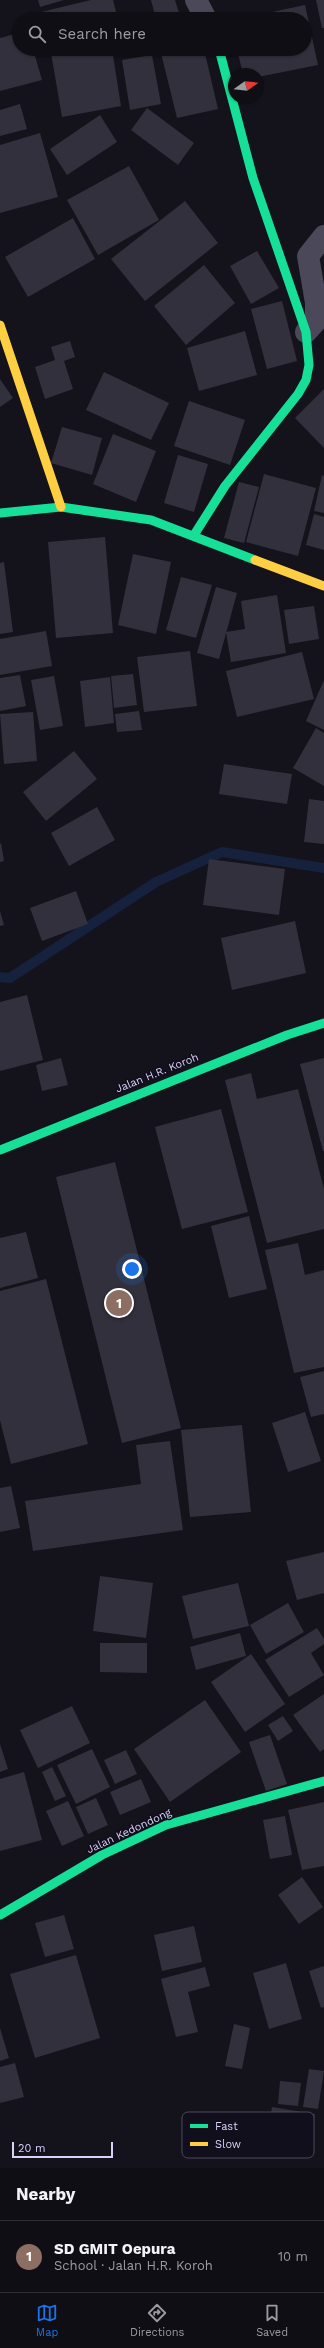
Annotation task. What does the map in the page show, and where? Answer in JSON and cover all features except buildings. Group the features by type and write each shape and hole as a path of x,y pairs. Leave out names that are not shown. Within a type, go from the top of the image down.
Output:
{"street":[{"path":"196,0 202,12"},
{"path":"194,535 225,486 298,394 306,380 309,365 306,332 253,178 221,56"},
{"path":"306,332 316,321 316,303 308,256 324,236"},
{"path":"0,325 60,507"},
{"path":"0,512 60,507 151,520 194,535 324,586"},
{"name":"Jalan H.R. Koroh","path":"0,1150 287,1035 324,1023"},
{"name":"Jalan Kedondong","path":"0,1915 102,1854 166,1825 324,1780"}],"waterway":[{"path":"0,977 10,978 156,882 222,852 324,868"}],"traffic: fast":[{"path":"194,535 225,486 298,394 306,380 309,365 306,332 253,178 221,56"},
{"path":"0,513 61,507 151,520 255,560"},
{"path":"0,1150 287,1035 324,1023"},
{"path":"0,1915 102,1855 166,1825 324,1781"}],"traffic: slow":[{"path":"0,325 61,507"},
{"path":"255,560 324,586"}],"place":[{"name":"SD GMIT Oepura","path":"119,1303"}]}
